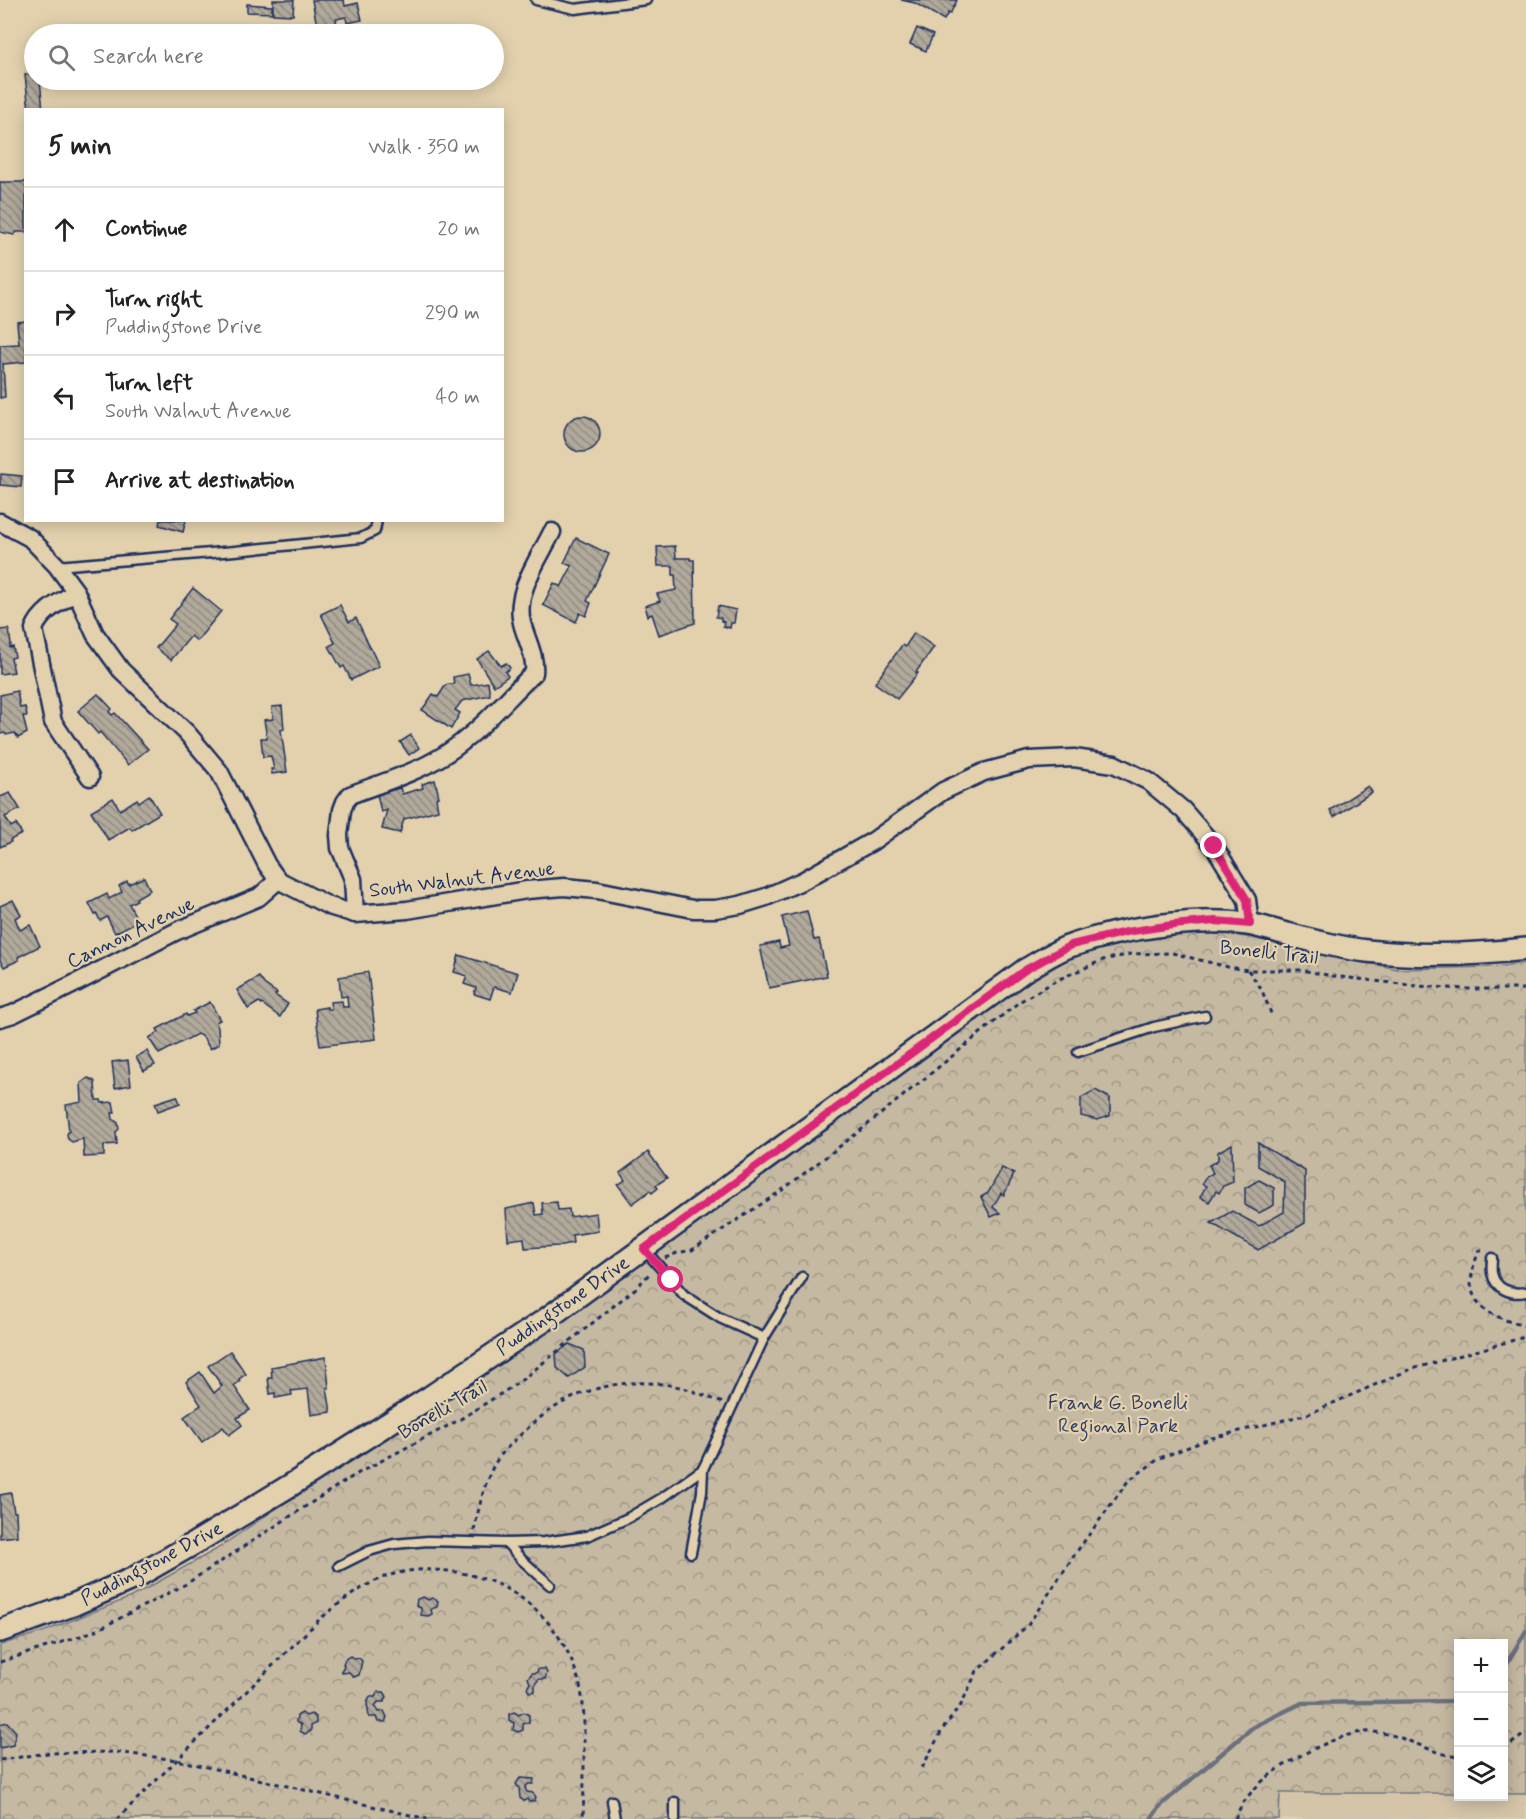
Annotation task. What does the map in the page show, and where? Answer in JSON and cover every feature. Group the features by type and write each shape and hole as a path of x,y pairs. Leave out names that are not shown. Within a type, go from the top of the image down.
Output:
{"street":[{"path":"0,522 30,538 57,566 76,592 95,634 121,670 187,733 219,771 267,865 278,880"},
{"path":"355,914 353,879 340,848 339,835 345,802 350,795 406,774 444,755 482,725 534,673 535,665 521,620 521,604 525,586 552,532"},
{"path":"76,592 52,606 38,620 34,629 53,722 90,777"},
{"name":"South Walnut Avenue","path":"278,880 329,906 355,914 406,910 527,890 564,887 597,890 693,909 715,909 740,905 766,897 804,880 873,841 943,791 984,772 1029,760 1074,758 1114,764 1148,781 1183,810 1214,846 1247,900 1250,924"},
{"name":"Cannon Avenue","path":"0,1018 13,1014 177,931 258,897 278,880"},
{"name":"Puddingstone Drive","path":"0,1631 75,1604 134,1578 195,1543 430,1397 545,1320 651,1257 1025,970 1071,945 1126,932 1215,921 1250,924 1366,951 1420,955 1526,949"}],"lane":[{"path":"536,0 575,9 646,0"},
{"path":"57,566 361,538 375,531 377,522"},
{"path":"1078,1052 1154,1027 1205,1016"},
{"path":"651,1257 684,1295 720,1318 764,1338"},
{"path":"1492,1258 1492,1272 1497,1286 1509,1292 1526,1292"},
{"path":"691,1553 702,1492 703,1469 764,1338 802,1277"},
{"path":"339,1566 369,1551 394,1544 428,1541 544,1542 587,1536 628,1518 662,1498 703,1469"},
{"path":"507,1543 520,1559 550,1585"},
{"path":"612,1801 615,1819"},
{"path":"675,1802 675,1819"}],"path":[{"name":"Bonelli Trail","path":"0,1662 91,1632 162,1597 352,1478 459,1420 518,1383 636,1288 651,1257 692,1250 781,1191 856,1134 1019,1002 1057,980 1103,960 1155,952 1172,953 1248,970 1301,970 1417,986 1487,990 1526,988"},
{"path":"1248,970 1262,988 1272,1016"},
{"path":"922,1768 942,1730 961,1705 977,1671 1028,1625 1075,1554 1128,1481 1160,1458 1212,1438 1308,1414 1409,1370 1521,1338 1526,1334"},
{"path":"472,1541 484,1488 495,1464 538,1418 574,1395 610,1385 646,1383 686,1389 732,1407"},
{"path":"117,1819 320,1619 351,1594 394,1574 429,1569 470,1574 513,1592 536,1609 555,1630 571,1657 580,1684 585,1716 584,1819"},
{"path":"1235,1819 1244,1801 1266,1778 1301,1756 1354,1732 1387,1734 1454,1756"},
{"path":"1506,1747 1526,1733"},
{"path":"0,1760 48,1753 116,1752 177,1760 427,1819"}],"shaded area":[{"path":"1279,1793 1454,1793 1454,1801 1508,1801 1508,1794 1526,1794 1526,1819 1279,1819"}],"green space":[{"name":"Frank G. Bonelli Regional Park","path":"1211,933 1236,935 1397,969 1495,967 1526,963 1526,1794 1508,1794 1508,1639 1454,1639 1454,1793 1280,1793 1279,1819 0,1819 0,1645 45,1631 131,1597 215,1550 631,1268 1044,970 1079,954 1115,943 1173,935"}],"building":[{"path":"273,0 294,0 293,15 273,14"},
{"path":"312,0 344,0 345,6 358,3 362,20 347,23 346,17 336,19 337,24 317,24"},
{"path":"901,0 957,0 944,20 915,3"},
{"path":"247,4 272,6 272,13 247,12"},
{"path":"917,28 933,35 926,51 910,44"},
{"path":"27,90 41,90 43,108 29,108"},
{"path":"0,182 24,182 24,232 17,232 14,235 0,232"},
{"path":"24,321 24,362 3,364 5,397 0,398 0,345 19,344 17,322"},
{"path":"582,416 595,421 600,434 595,447 582,452 569,447 564,434 569,421"},
{"path":"1,474 22,476 21,487 0,485"},
{"path":"160,522 186,522 183,532 159,525"},
{"path":"576,538 609,554 587,601 591,603 586,616 580,613 576,622 543,605 554,583 561,587 572,566 564,563"},
{"path":"675,546 676,558 694,560 695,623 659,635 652,614 648,616 645,606 660,601 657,594 676,590 673,566 658,566 657,547"},
{"path":"193,588 221,611 197,641 191,636 171,660 156,648 176,624 169,619"},
{"path":"340,605 349,622 356,618 379,666 351,680 344,666 341,668 329,646 335,643 321,614"},
{"path":"718,606 736,610 734,623 731,623 730,628 723,626 724,622 721,618 716,617"},
{"path":"9,629 10,648 13,647 15,657 11,658 14,672 0,674 0,630"},
{"path":"914,633 934,647 916,672 918,673 897,699 875,683 902,645 905,647"},
{"path":"489,651 501,666 506,663 510,668 505,672 508,676 494,686 477,659"},
{"path":"468,674 471,685 488,682 490,695 462,701 455,710 460,713 451,729 422,710 433,694 438,697 445,686 454,684 453,677"},
{"path":"17,691 20,708 25,707 27,716 23,716 27,733 18,738 15,733 0,734 0,695"},
{"path":"98,694 112,709 109,712 112,715 115,713 148,749 128,765 100,732 98,734 78,711"},
{"path":"282,706 284,729 281,730 287,772 272,774 271,769 274,769 271,756 263,757 261,738 267,738 264,720 273,719 272,707"},
{"path":"411,735 419,748 409,755 400,742"},
{"path":"435,780 439,797 436,798 438,810 404,819 400,833 382,829 387,810 381,812 377,794 400,788 402,794 423,788 422,784"},
{"path":"1368,786 1372,792 1334,817 1330,810"},
{"path":"10,793 20,809 5,817 11,827 16,824 22,834 0,847 0,797"},
{"path":"149,795 160,813 132,830 130,827 108,840 91,811 113,798 120,810 137,799 139,802"},
{"path":"144,877 150,890 129,904 138,921 115,933 107,917 100,921 89,903 107,894 109,899 122,892 119,886 127,881 129,884"},
{"path":"13,900 21,915 15,918 20,930 30,925 40,946 4,967 0,960 0,906"},
{"path":"807,911 814,940 819,939 827,976 769,988 760,946 779,942 780,948 789,946 782,917"},
{"path":"459,955 518,973 512,992 494,987 490,999 474,994 476,988 464,984 467,976 454,972"},
{"path":"368,972 376,1039 320,1046 315,1009 327,1007 331,1009 330,1002 342,1001 343,1007 348,1007 347,996 341,997 339,977"},
{"path":"259,977 264,984 277,993 275,995 288,1004 280,1017 259,1002 248,1009 237,990"},
{"path":"210,1002 220,1020 216,1022 219,1044 210,1049 203,1037 197,1034 159,1054 149,1038 159,1032 157,1029 186,1014 187,1016 195,1013 193,1011"},
{"path":"147,1051 155,1065 144,1071 136,1057"},
{"path":"128,1060 131,1085 115,1088 112,1062"},
{"path":"88,1078 95,1082 96,1100 101,1100 102,1103 113,1102 115,1113 112,1113 113,1119 118,1123 117,1144 104,1145 104,1156 84,1157 83,1139 72,1142 68,1139 66,1105 82,1102 81,1083"},
{"path":"1095,1090 1110,1098 1110,1116 1097,1120 1081,1116 1081,1098"},
{"path":"177,1096 180,1103 158,1111 155,1103"},
{"path":"1258,1143 1305,1171 1305,1223 1258,1250 1211,1223 1232,1211 1259,1226 1284,1212 1285,1182 1258,1166"},
{"path":"1232,1144 1233,1182 1223,1186 1219,1193 1216,1191 1209,1202 1200,1197 1206,1186 1202,1184 1206,1177 1213,1173 1209,1165 1218,1160 1218,1152"},
{"path":"648,1152 667,1178 656,1185 658,1188 652,1193 650,1191 632,1204 618,1185 625,1180 620,1173"},
{"path":"1002,1168 1014,1174 1004,1195 1001,1193 993,1207 1000,1213 991,1217 981,1197 988,1193"},
{"path":"1259,1180 1274,1188 1274,1205 1259,1213 1245,1205 1245,1188"},
{"path":"557,1202 558,1210 569,1209 570,1217 596,1213 598,1231 572,1235 573,1243 558,1246 525,1248 524,1238 508,1240 506,1209 534,1203 536,1215 543,1214 542,1203"},
{"path":"569,1344 584,1350 585,1367 569,1378 557,1368 556,1354"},
{"path":"230,1351 246,1374 234,1386 250,1410 237,1418 242,1425 229,1435 223,1427 202,1442 184,1417 201,1405 186,1382 200,1372 214,1393 222,1386 208,1366"},
{"path":"326,1357 329,1388 327,1388 331,1412 311,1415 308,1389 291,1391 292,1395 275,1398 275,1393 270,1394 268,1378 272,1378 271,1367"},
{"path":"11,1493 14,1512 16,1512 17,1536 0,1538 0,1495"},
{"path":"423,1597 438,1601 437,1607 431,1609 432,1614 428,1616 421,1615 421,1608 416,1606 417,1599"},
{"path":"350,1656 362,1661 359,1675 354,1677 349,1672 341,1671 345,1659"},
{"path":"539,1669 545,1669 547,1673 545,1679 539,1679 535,1684 535,1691 529,1692 528,1678"},
{"path":"378,1692 384,1692 387,1697 384,1702 378,1702 375,1706 379,1712 384,1711 387,1717 385,1722 378,1722 376,1717 369,1717 367,1703 370,1697 375,1697"},
{"path":"514,1712 519,1715 524,1712 529,1715 529,1722 523,1724 523,1730 518,1732 513,1730 514,1723 509,1720 509,1714"},
{"path":"302,1713 316,1717 316,1723 311,1726 311,1731 305,1734 300,1731 301,1725 296,1722 297,1716"},
{"path":"7,1722 16,1732 13,1745 0,1748 0,1724"},
{"path":"520,1778 534,1779 533,1784 528,1784 525,1788 527,1792 533,1793 536,1797 534,1801 529,1802 527,1799 524,1801 520,1798 516,1784"}],"waterway":[{"path":"1508,1661 1526,1631"},
{"path":"1151,1819 1160,1806 1253,1727 1302,1703 1450,1701 1454,1699"}],"route":[{"path":"671,1280 644,1249 1025,970 1071,945 1126,932 1215,921 1250,924 1247,900 1214,846"}]}
